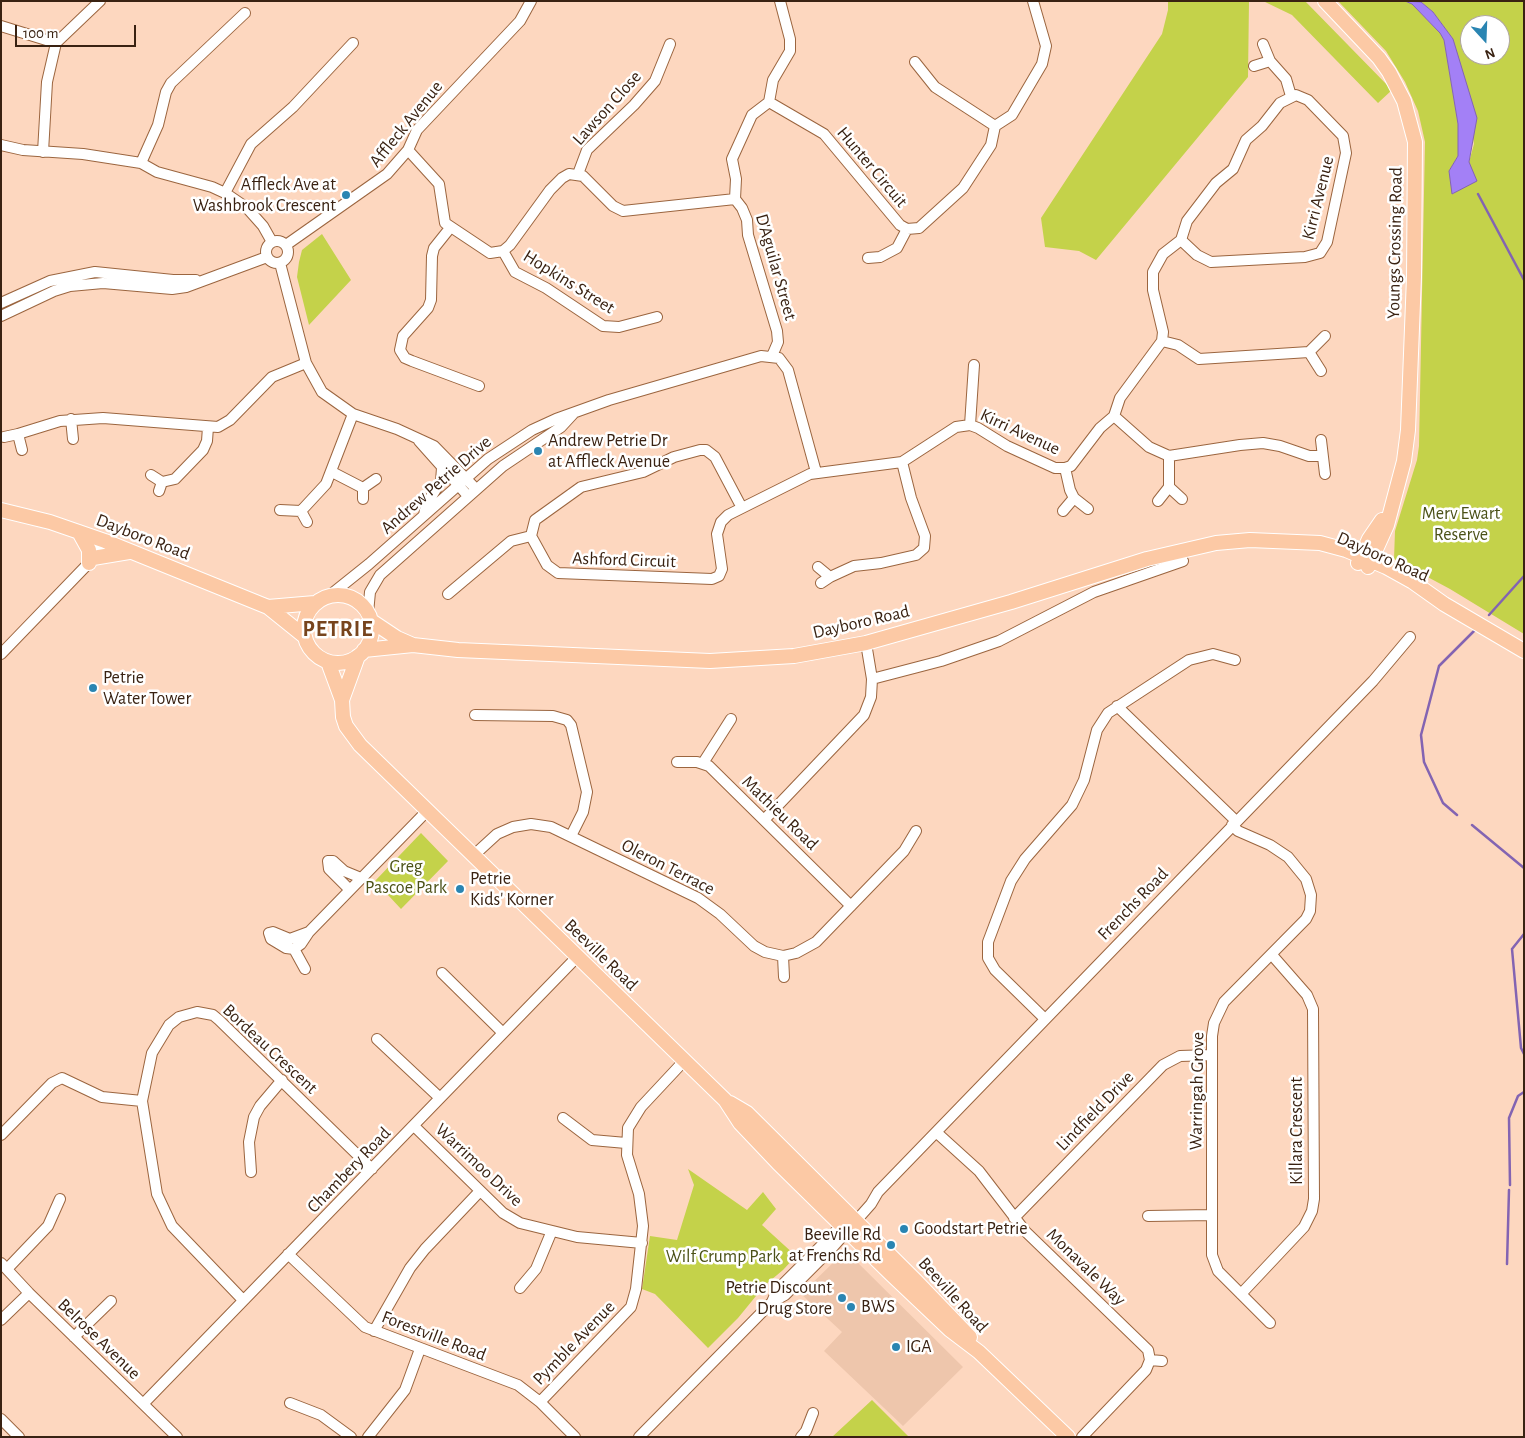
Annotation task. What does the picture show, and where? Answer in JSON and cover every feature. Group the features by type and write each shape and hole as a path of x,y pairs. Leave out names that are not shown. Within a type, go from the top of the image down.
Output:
{"main road":[{"name":"Youngs Crossing Road","path":"1325,1 1379,58 1389,72 1404,101 1415,142 1410,415 1404,461 1389,512 1365,562"},
{"name":"Dayboro Road","path":"1,510 24,515 105,540 268,607 304,636"},
{"path":"79,532 89,550 91,561 132,551"},
{"path":"1339,547 1375,538 1385,546 1386,567"},
{"name":"Dayboro Road","path":"361,653 413,645 458,650 710,660 794,656 866,643 1011,602 1147,560 1195,548 1250,540 1306,544 1320,543 1339,547 1426,597 1444,604"},
{"name":"Dayboro Road","path":"1306,544 1386,567 1413,582 1444,604 1524,650"},
{"path":"342,700 361,653 372,632 369,617 361,604 352,598 340,595 329,596 315,603 306,616 304,636 311,650 328,662 341,663 361,653"},
{"name":"Dayboro Road","path":"268,607 315,603"},
{"name":"Dayboro Road","path":"369,617 397,638 413,645"},
{"name":"Beeville Road","path":"328,662 342,700 343,717 355,739 725,1100 753,1136 848,1224 937,1301 980,1352 1068,1437"}],"street":[{"path":"42,152 47,82 56,43 100,1"},
{"path":"769,102 772,80 788,58 791,45 780,1"},
{"path":"915,62 935,87 995,126 1012,114 1045,57 1045,39 1033,1"},
{"name":"Affleck Avenue","path":"286,245 377,184 408,150 417,130 520,21 530,2"},
{"path":"141,163 158,125 163,101 171,83 245,13"},
{"path":"1,26 56,43"},
{"path":"224,193 251,144 293,107 353,43"},
{"name":"Lawson Close","path":"503,251 510,245 550,190 566,176 578,174 587,150 634,105 655,80 670,44"},
{"path":"1263,44 1270,62 1286,79 1291,96 1280,103 1262,126 1246,140 1233,169 1216,183 1187,221 1181,240 1163,254 1153,272 1153,290 1163,332 1162,341 1178,345 1199,359 1309,352 1325,336"},
{"path":"1254,66 1270,62"},
{"name":"Kirri Avenue","path":"1181,240 1197,255 1211,262 1305,257 1316,255 1324,249 1346,153 1345,141 1339,130 1308,100 1296,95 1291,96"},
{"name":"D'Aguilar Street","path":"769,102 752,115 732,154 736,179 735,199 742,208 746,220 748,236 777,331 778,342 772,356"},
{"name":"Hunter Circuit","path":"769,102 824,134 900,225 907,229 919,228 955,197 991,145 995,126"},
{"path":"1,145 24,150 83,154 141,163 157,172 224,193 247,208 263,226 272,242"},
{"path":"408,150 439,184 443,217 450,228 434,248 432,256 431,300 428,308 403,336 400,350 405,358 479,386"},
{"path":"578,174 588,180 618,210 623,212 735,199"},
{"name":"Hopkins Street","path":"450,228 490,253 503,251 515,272 546,288 603,326 619,327 657,317"},
{"path":"868,258 880,257 897,248 907,229"},
{"path":"279,241 286,245 288,255 280,263 272,262 267,257 266,250 272,242 279,241"},
{"path":"1,316 54,291 70,286 103,283 172,289 186,287 267,257"},
{"path":"280,263 306,363 322,392 353,414 397,429 439,450 472,492"},
{"path":"1,303 50,281 79,273 104,272 159,279 201,280"},
{"name":"Kirri Avenue","path":"816,472 902,462 943,434 956,427 970,425 986,432 1007,446 1055,468 1065,468 1076,462 1100,428 1114,416 1120,398 1162,341"},
{"path":"1309,352 1321,371"},
{"name":"Andrew Petrie Drive","path":"329,596 369,564 488,459 544,424 609,400 761,356 772,356"},
{"path":"772,356 782,361 788,370 816,472"},
{"path":"4,436 18,434 53,422 71,420 138,419 167,424 218,426 230,420 272,377 306,363"},
{"path":"970,425 974,365"},
{"path":"280,510 302,511 321,492 332,472 353,414"},
{"name":"Andrew Petrie Drive","path":"369,617 370,592 380,575 472,492 513,459 561,427 574,414"},
{"path":"1114,416 1155,451 1169,456 1240,445 1263,444 1280,446 1309,456 1322,456"},
{"path":"71,420 73,439"},
{"path":"151,475 160,486 175,479 203,450 207,441 208,427"},
{"path":"18,434 22,450"},
{"path":"416,439 442,468 463,482"},
{"path":"1320,440 1325,474"},
{"path":"448,594 511,540 531,536 535,520 582,487 643,472 674,457 706,450 715,458 742,508"},
{"path":"1158,501 1170,487 1169,456"},
{"path":"821,583 830,577 861,564 881,563 916,555 924,548 925,536 911,498 902,462"},
{"path":"424,515 426,505 441,481 442,468"},
{"path":"1065,468 1070,490 1074,498 1088,509"},
{"path":"332,472 363,488"},
{"name":"Ashford Circuit","path":"531,536 547,565 558,573 712,579 718,576 722,569 717,534 724,518 816,472"},
{"path":"363,488 376,479"},
{"path":"1170,487 1182,498"},
{"path":"363,488 363,499"},
{"path":"1063,510 1074,498"},
{"path":"302,511 307,522"},
{"path":"3,649 91,561 105,540"},
{"path":"872,678 941,661 999,641 1103,589 1182,561"},
{"path":"818,567 830,577"},
{"name":"Frenchs Road","path":"639,1437 772,1302 778,1290 871,1204 878,1192 1372,681 1410,636"},
{"path":"764,820 857,724 868,706 872,678 866,643"},
{"path":"1045,1019 991,965 987,950 988,942 1011,881 1025,859 1072,805 1084,780 1101,722 1117,706 1189,660 1213,654 1236,660"},
{"name":"Warringah Grove","path":"1117,706 1234,823 1238,831 1270,845 1288,857 1300,870 1310,888 1311,903 1306,918 1272,955 1224,1002 1214,1023 1212,1055 1212,1255 1218,1271 1270,1323"},
{"path":"475,715 569,718 587,792 584,812 571,836"},
{"path":"677,762 703,763 731,719"},
{"name":"Mathieu Road","path":"703,763 852,906"},
{"path":"266,931 270,939 286,948 308,937 309,932 427,811"},
{"name":"Oleron Terrace","path":"473,856 497,834 522,824 541,825 571,836 698,898 720,914 754,946 765,952 783,956"},
{"path":"784,977 783,956 796,953 810,946 852,906 904,851 916,831"},
{"path":"350,890 329,869 328,861 333,861 344,871 361,878"},
{"path":"292,944 305,969"},
{"name":"Killara Crescent","path":"1241,1294 1304,1227 1312,1211 1314,1199 1313,1009 1307,995 1272,955"},
{"name":"Chambery Road","path":"142,1404 577,957"},
{"path":"442,972 503,1033"},
{"name":"Bordeau Crescent","path":"243,1300 172,1226 164,1211 154,1179 142,1101 148,1066 159,1038 179,1017 188,1013 205,1013 220,1020 372,1169"},
{"path":"377,1039 440,1098"},
{"name":"Lindfield Drive","path":"1014,1218 1162,1065 1180,1056 1212,1055"},
{"name":"Pymble Avenue","path":"540,1402 630,1307 636,1289 642,1243 641,1208 627,1156 626,1143 633,1118 684,1061"},
{"path":"1,1135 52,1083 62,1078 102,1097 142,1101"},
{"path":"252,1172 249,1142 254,1117 260,1106 282,1080"},
{"path":"563,1118 592,1140 626,1143"},
{"name":"Warrimoo Drive","path":"414,1126 480,1191 512,1219 552,1233 594,1240 642,1243"},
{"name":"Monavale Way","path":"936,1132 979,1171 1014,1218 1145,1347 1150,1360"},
{"path":"374,1331 410,1268 425,1248 480,1191"},
{"path":"4,1266 48,1226 60,1199"},
{"path":"1148,1216 1212,1215"},
{"path":"520,1288 536,1269 552,1233"},
{"name":"Forestville Road","path":"288,1254 357,1320 374,1331 518,1385 540,1402 575,1437"},
{"name":"Belrose Avenue","path":"4,1266 29,1293 177,1437"},
{"path":"1,1320 29,1293"},
{"path":"74,1337 111,1300"},
{"path":"368,1437 405,1390 420,1349"},
{"path":"1082,1437 1146,1370 1150,1360 1162,1361"},
{"path":"290,1403 321,1415 351,1437"},
{"path":"801,1437 806,1431 814,1413"},
{"path":"1,1419 19,1437"}],"shaded area":[{"path":"1405,1 1421,2 1433,12 1453,39 1477,118 1469,162 1477,181 1452,194 1449,171 1458,156 1458,124 1444,40 1440,33 1412,4"},
{"path":"839,1257 852,1257 963,1367 903,1426 824,1351 842,1332 801,1294"}],"green space":[{"path":"1168,1 1249,1 1248,77 1096,260 1079,251 1045,247 1041,218 1162,34 1168,10"},
{"path":"1263,1 1305,1 1392,90 1378,103 1292,15"},
{"name":"Merv Ewart Reserve","path":"1338,1 1405,1 1412,4 1440,33 1444,40 1458,124 1458,156 1449,171 1453,194 1469,162 1474,144 1460,65 1510,65 1510,15 1460,15 1460,64 1453,39 1433,12 1420,1 1524,1 1524,634 1450,589 1394,559 1395,531 1417,460 1419,446 1425,142 1418,111 1405,82 1386,51"},
{"path":"322,234 351,280 309,325 297,277 299,262 302,250"},
{"name":"Greg Pascoe Park","path":"421,833 448,861 401,909 375,881"},
{"name":"Wilf Crump Park","path":"688,1169 747,1210 763,1192 776,1209 762,1225 796,1256 765,1285 738,1318 708,1348 655,1294 642,1289 650,1236 677,1240 694,1185"},
{"path":"872,1400 909,1437 832,1437"}],"waterway":[{"path":"1478,194 1524,280"},
{"path":"1489,615 1524,576"},
{"path":"1457,815 1443,803 1424,762 1421,735 1439,666 1477,628"},
{"path":"1472,825 1524,868"},
{"path":"1524,934 1512,949 1521,1048 1524,1054"},
{"path":"1510,1185 1509,1118 1518,1096 1524,1092"},
{"path":"1507,1264 1509,1190"}],"place":[{"name":"Affleck Ave at Washbrook Crescent","path":"346,195"},
{"name":"Andrew Petrie Dr at Affleck Avenue","path":"538,451"},
{"name":"Petrie Water Tower","path":"93,688"},
{"name":"Petrie Kids' Korner","path":"460,889"},
{"name":"Goodstart Petrie","path":"904,1229"},
{"name":"Beeville Rd at Frenchs Rd","path":"891,1245"},
{"name":"Petrie Discount Drug Store","path":"842,1298"},
{"name":"BWS","path":"851,1307"},
{"name":"IGA","path":"896,1347"}],"district":[{"name":"PETRIE","path":"338,629"}]}
